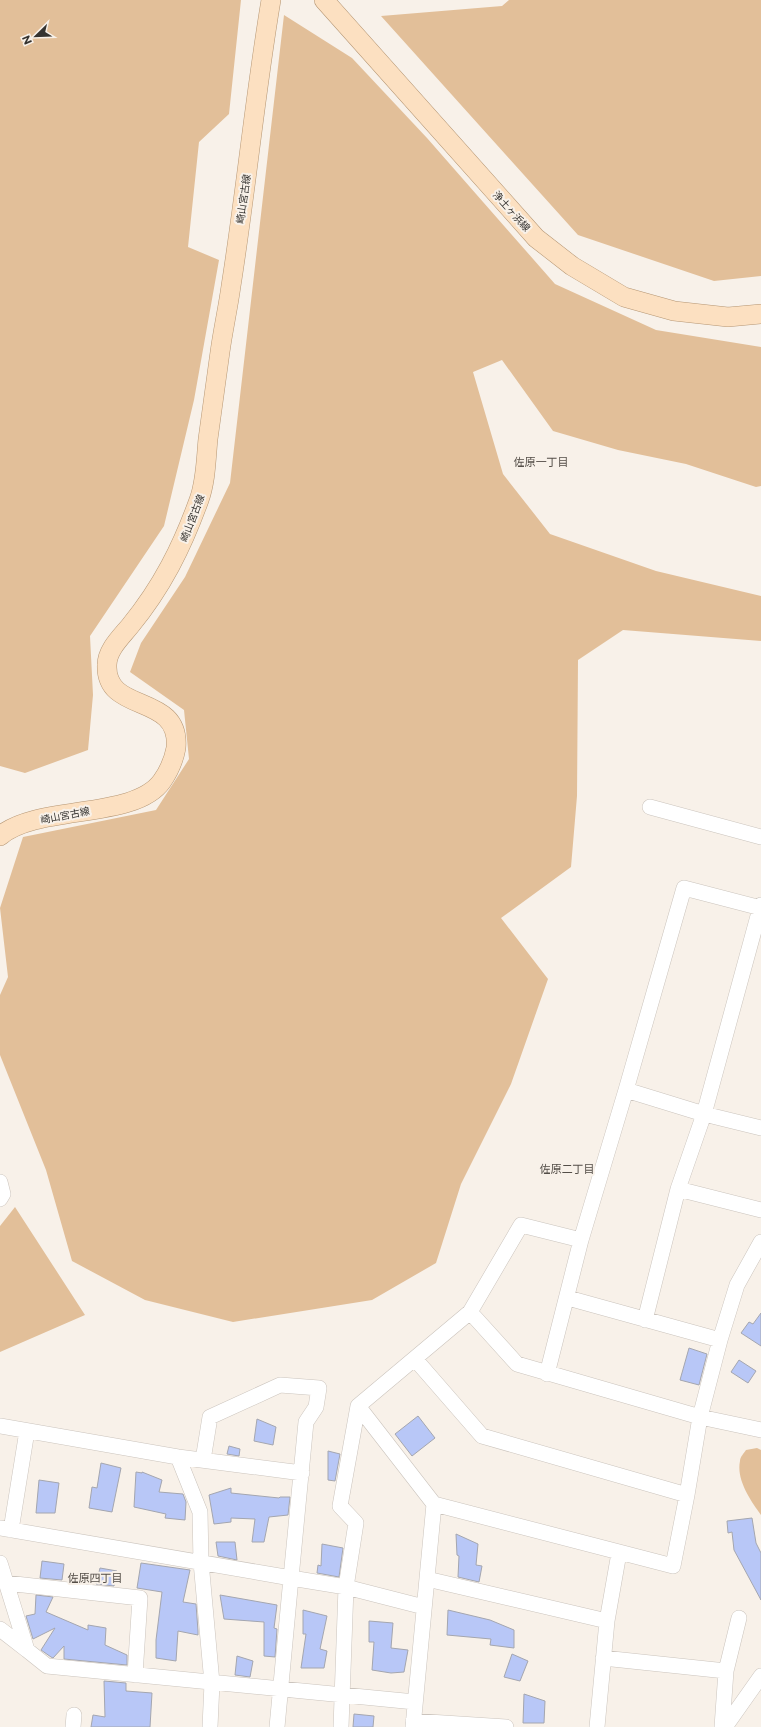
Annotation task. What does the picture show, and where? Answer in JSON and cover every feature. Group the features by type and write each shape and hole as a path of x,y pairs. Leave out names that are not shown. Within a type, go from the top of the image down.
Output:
{"main road":[{"name":"崎山宮古線","path":"0,836 7,830 23,824 120,804 144,797 161,784 169,770 175,752 177,735 170,720 162,713 128,698 116,690 109,678 107,665 109,653 141,612 165,577 186,537 203,491 261,56 271,0"},
{"name":"浄土ヶ浜線","path":"324,0 536,238 572,266 624,297 674,311 728,317 761,314"}],"street":[{"path":"650,807 761,837"},
{"path":"548,1374 568,1298 581,1240 684,888 761,907 704,1114 678,1189 645,1320"},
{"path":"626,1090 704,1114 761,1128"},
{"path":"0,1182 3,1194 0,1199"},
{"path":"678,1189 761,1210"},
{"path":"340,1727 343,1696 346,1587 356,1523 340,1506 358,1406 470,1312 521,1225 581,1240"},
{"path":"358,1406 434,1504 673,1566 688,1495 700,1417 720,1340 737,1285 761,1242"},
{"path":"568,1298 720,1340"},
{"path":"470,1312 517,1364 700,1417 761,1430"},
{"path":"415,1359 482,1436 688,1495"},
{"path":"203,1460 210,1417 280,1385 319,1388 316,1407 306,1422 277,1727"},
{"path":"0,1426 178,1457 302,1473"},
{"path":"27,1431 5,1529 346,1587 424,1607"},
{"path":"178,1457 200,1512 201,1562 212,1683 210,1727"},
{"path":"434,1504 414,1724 506,1727"},
{"path":"597,1727 606,1621 619,1553"},
{"path":"0,1563 27,1650"},
{"path":"427,1579 606,1621"},
{"path":"6,1583 140,1598 135,1675"},
{"path":"722,1727 726,1671 739,1618"},
{"path":"0,1629 47,1666 415,1702"},
{"path":"603,1658 726,1671"},
{"path":"725,1727 761,1676"}],"shaded area":[{"path":"0,0 241,0 229,114 199,142 188,247 219,260 194,400 164,526 90,636 93,695 88,750 25,773 0,766"},
{"path":"509,0 761,0 761,276 714,281 578,235 381,16 502,6"},
{"path":"284,15 352,58 427,138 555,284 656,330 761,347 761,486 756,487 686,464 618,450 553,431 502,360 473,372 503,474 550,534 656,571 761,596 761,641 623,630 578,660 577,796 571,867 501,918 548,979 511,1084 461,1184 436,1263 372,1300 233,1322 145,1300 72,1261 46,1170 0,1055 0,995 8,977 0,908 23,837 156,810 189,759 184,710 130,672 141,643 185,577 230,483"},
{"path":"15,1207 85,1315 0,1352 0,1226"},
{"path":"757,1448 761,1450 761,1515 745,1490 739,1468 741,1458 746,1450"}],"building":[{"path":"761,1313 761,1346 741,1333 749,1322 753,1324"},
{"path":"689,1348 707,1354 699,1385 680,1380"},
{"path":"739,1360 756,1371 748,1383 731,1372"},
{"path":"418,1416 435,1438 412,1456 395,1434"},
{"path":"257,1419 276,1427 273,1445 254,1441"},
{"path":"229,1446 240,1449 239,1456 227,1454"},
{"path":"328,1451 340,1454 335,1481 328,1480"},
{"path":"101,1463 121,1468 112,1512 89,1508 92,1487 97,1488"},
{"path":"136,1472 142,1472 162,1480 159,1492 183,1494 186,1502 185,1520 165,1518 166,1514 134,1507"},
{"path":"39,1480 59,1483 55,1513 36,1513"},
{"path":"231,1488 231,1493 279,1498 290,1497 288,1515 269,1517 264,1542 252,1542 255,1519 231,1518 231,1522 214,1524 209,1495"},
{"path":"752,1518 756,1543 761,1553 761,1600 734,1550 732,1532 728,1533 727,1521"},
{"path":"456,1534 478,1544 476,1565 482,1566 479,1582 458,1577 459,1556 457,1555"},
{"path":"216,1542 235,1542 237,1560 218,1556"},
{"path":"322,1544 343,1548 339,1577 317,1573 318,1565 321,1566"},
{"path":"42,1561 64,1564 62,1580 40,1578"},
{"path":"141,1563 190,1570 183,1602 196,1604 198,1635 178,1631 176,1661 156,1658 156,1640 162,1592 137,1588"},
{"path":"100,1568 117,1571 114,1586 96,1584"},
{"path":"36,1595 53,1597 46,1612 88,1630 88,1625 106,1628 105,1645 127,1655 127,1665 64,1659 64,1646 53,1658 41,1650 55,1628 33,1639 26,1616 35,1614"},
{"path":"220,1595 277,1605 274,1628 277,1629 275,1657 264,1656 264,1622 224,1619"},
{"path":"303,1610 327,1616 320,1649 327,1651 324,1668 301,1668 306,1634 303,1634"},
{"path":"448,1610 490,1620 514,1630 514,1648 490,1645 491,1639 447,1635"},
{"path":"369,1621 393,1623 391,1648 408,1650 404,1672 391,1673 372,1670 374,1642 369,1642"},
{"path":"512,1654 528,1661 520,1681 504,1677"},
{"path":"237,1656 253,1661 250,1677 235,1675"},
{"path":"104,1681 126,1683 126,1691 152,1693 150,1727 91,1727 93,1715 105,1717"},
{"path":"524,1694 545,1701 544,1723 523,1723"},
{"path":"354,1714 374,1716 373,1727 353,1727"}],"district":[{"name":"佐原一丁目","path":"541,462"},
{"name":"佐原二丁目","path":"567,1169"},
{"name":"佐原四丁目","path":"95,1578"}]}
